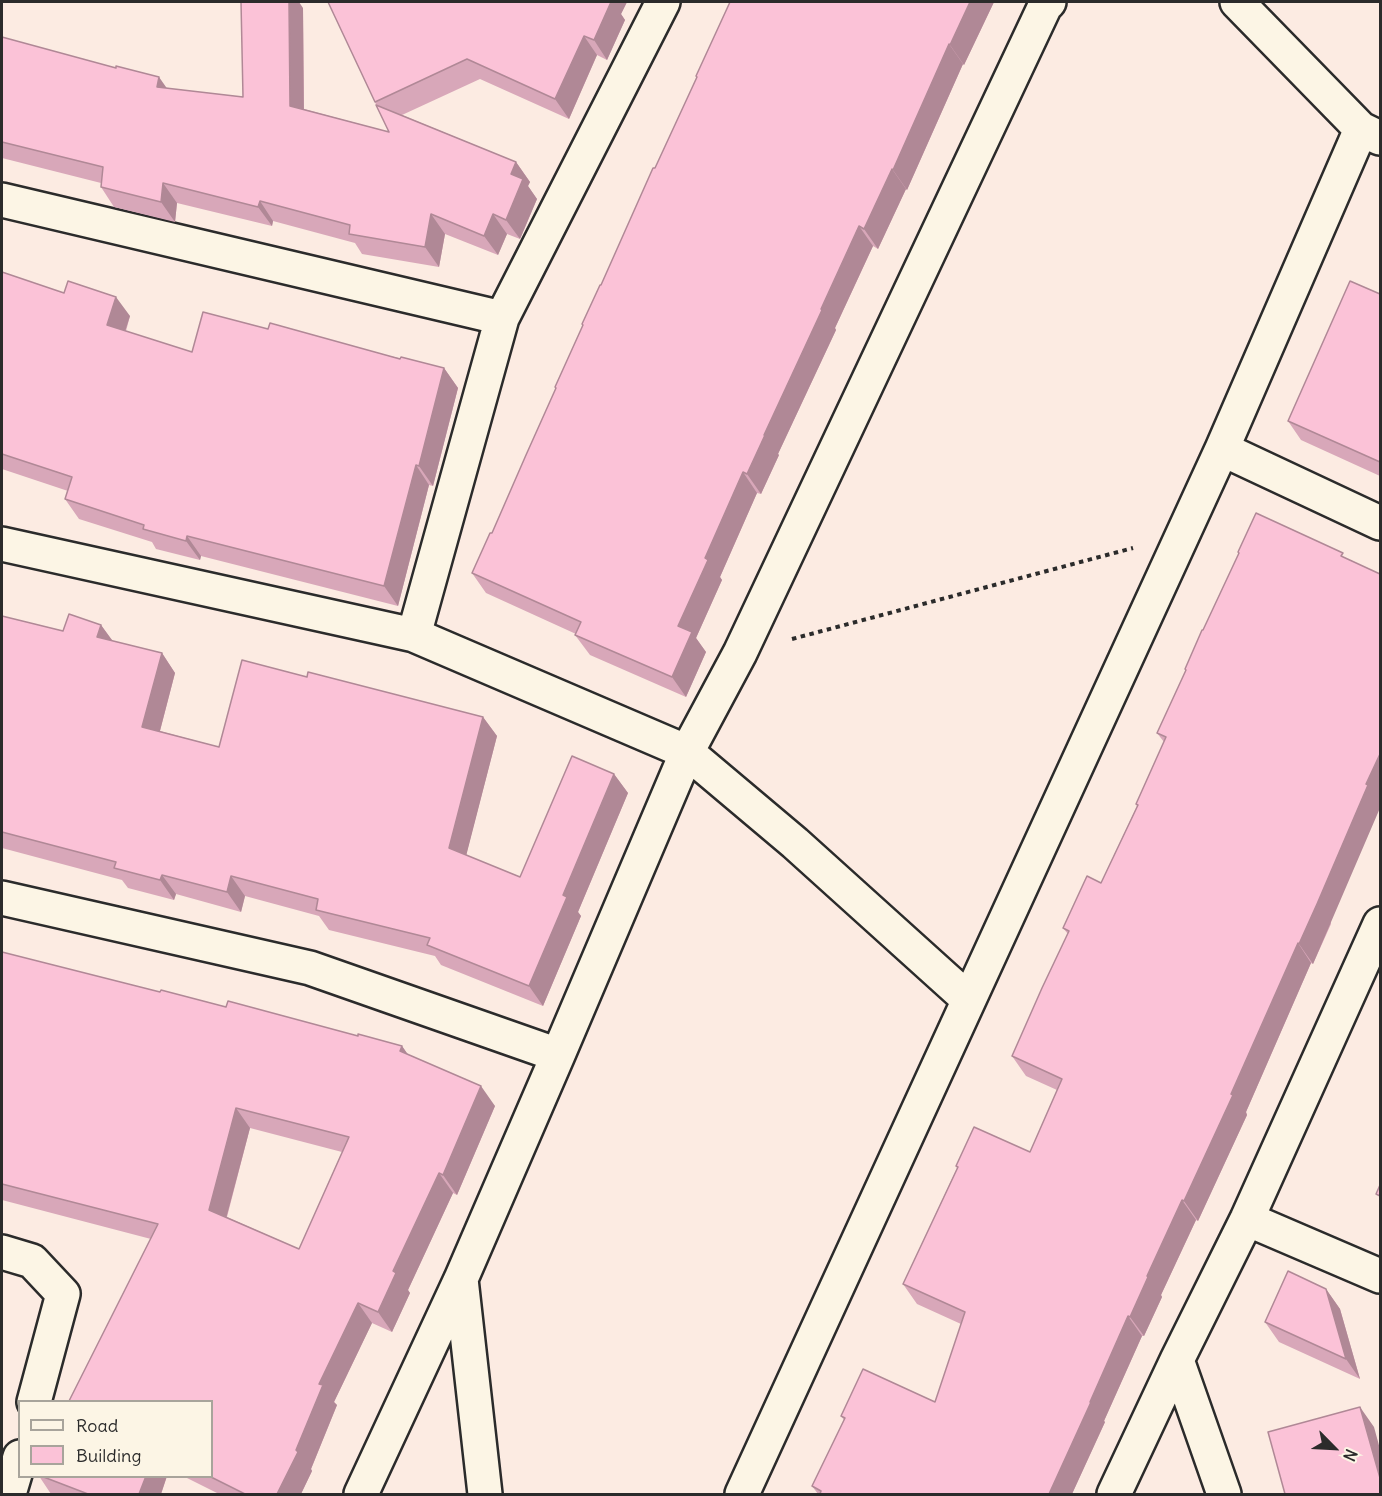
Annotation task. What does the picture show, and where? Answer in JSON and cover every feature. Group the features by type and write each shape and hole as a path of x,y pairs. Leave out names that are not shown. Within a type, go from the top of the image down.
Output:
{"street":[{"path":"414,635 502,318 663,2"},
{"path":"361,1494 461,1279 687,752 740,653 1045,6 1049,2"},
{"path":"742,1494 1222,449 1371,133 1237,2"},
{"path":"2,200 502,318"},
{"path":"1222,449 1380,523"},
{"path":"2,544 414,635 687,752 795,843 969,1000"},
{"path":"2,898 310,968 558,1055"},
{"path":"1114,1494 1247,1219 1380,924"},
{"path":"1247,1219 1380,1276"},
{"path":"2,1252 32,1261 63,1294 34,1400"},
{"path":"461,1279 485,1494"},
{"path":"1177,1360 1224,1494"},
{"path":"9,1494 18,1464"}],"path":[{"path":"740,653 1133,547"}],"building":[{"path":"241,2 289,2 290,106 389,132 376,105 516,162 511,174 523,179 506,220 493,214 484,236 431,214 425,247 349,234 350,225 260,201 258,207 163,183 161,202 101,187 103,167 2,142 2,37 116,68 116,66 159,77 157,87 243,97"},
{"path":"328,2 611,2 594,40 584,36 555,99 467,59 375,102"},
{"path":"730,2 970,2 864,229 859,226 747,474 743,472 705,558 708,560 678,626 692,632 672,677 575,635 581,622 472,573 492,533 582,324"},
{"path":"2,272 64,293 68,281 116,297 107,325 192,352 203,312 268,329 270,323 400,359 401,357 444,368 419,466 416,465 384,586 187,536 186,541 143,529 144,525 65,499 72,477 2,454"},
{"path":"1350,281 1380,294 1380,462 1288,421"},
{"path":"1256,513 1343,553 1341,556 1380,574 1380,754 1317,904 1231,1094 1233,1095 1184,1201 1182,1200 1130,1317 1128,1316 1049,1494 820,1494 821,1491 812,1486 845,1418 841,1416 863,1369 935,1402 965,1312 903,1284 958,1167 956,1166 974,1127 1030,1152 1062,1079 1012,1056 1069,931 1063,928 1087,876 1101,883 1138,805 1136,804 1166,737 1157,733"},
{"path":"69,614 101,625 97,637 162,653 142,727 219,747 242,660 307,677 308,672 483,717 449,848 520,877 572,756 614,774 563,895 567,897 529,986 427,945 430,938 316,910 318,899 231,876 227,892 162,875 160,880 114,868 116,862 2,832 2,616 63,631"},
{"path":"2,952 226,1007 228,1001 402,1046 400,1051 481,1086 443,1175 439,1173 393,1271 396,1273 378,1312 358,1303 319,1384 323,1385 296,1450 298,1452 277,1494 245,1494 213,1478 213,1400 70,1400 158,1224 2,1184","holes":["236,1108 349,1137 299,1249 209,1210"]},
{"path":"1288,1271 1326,1289 1346,1359 1265,1322"},
{"path":"1360,1407 1380,1478 1380,1494 1285,1494 1268,1432"},
{"path":"46,1478 145,1478 139,1494 88,1494"}]}
